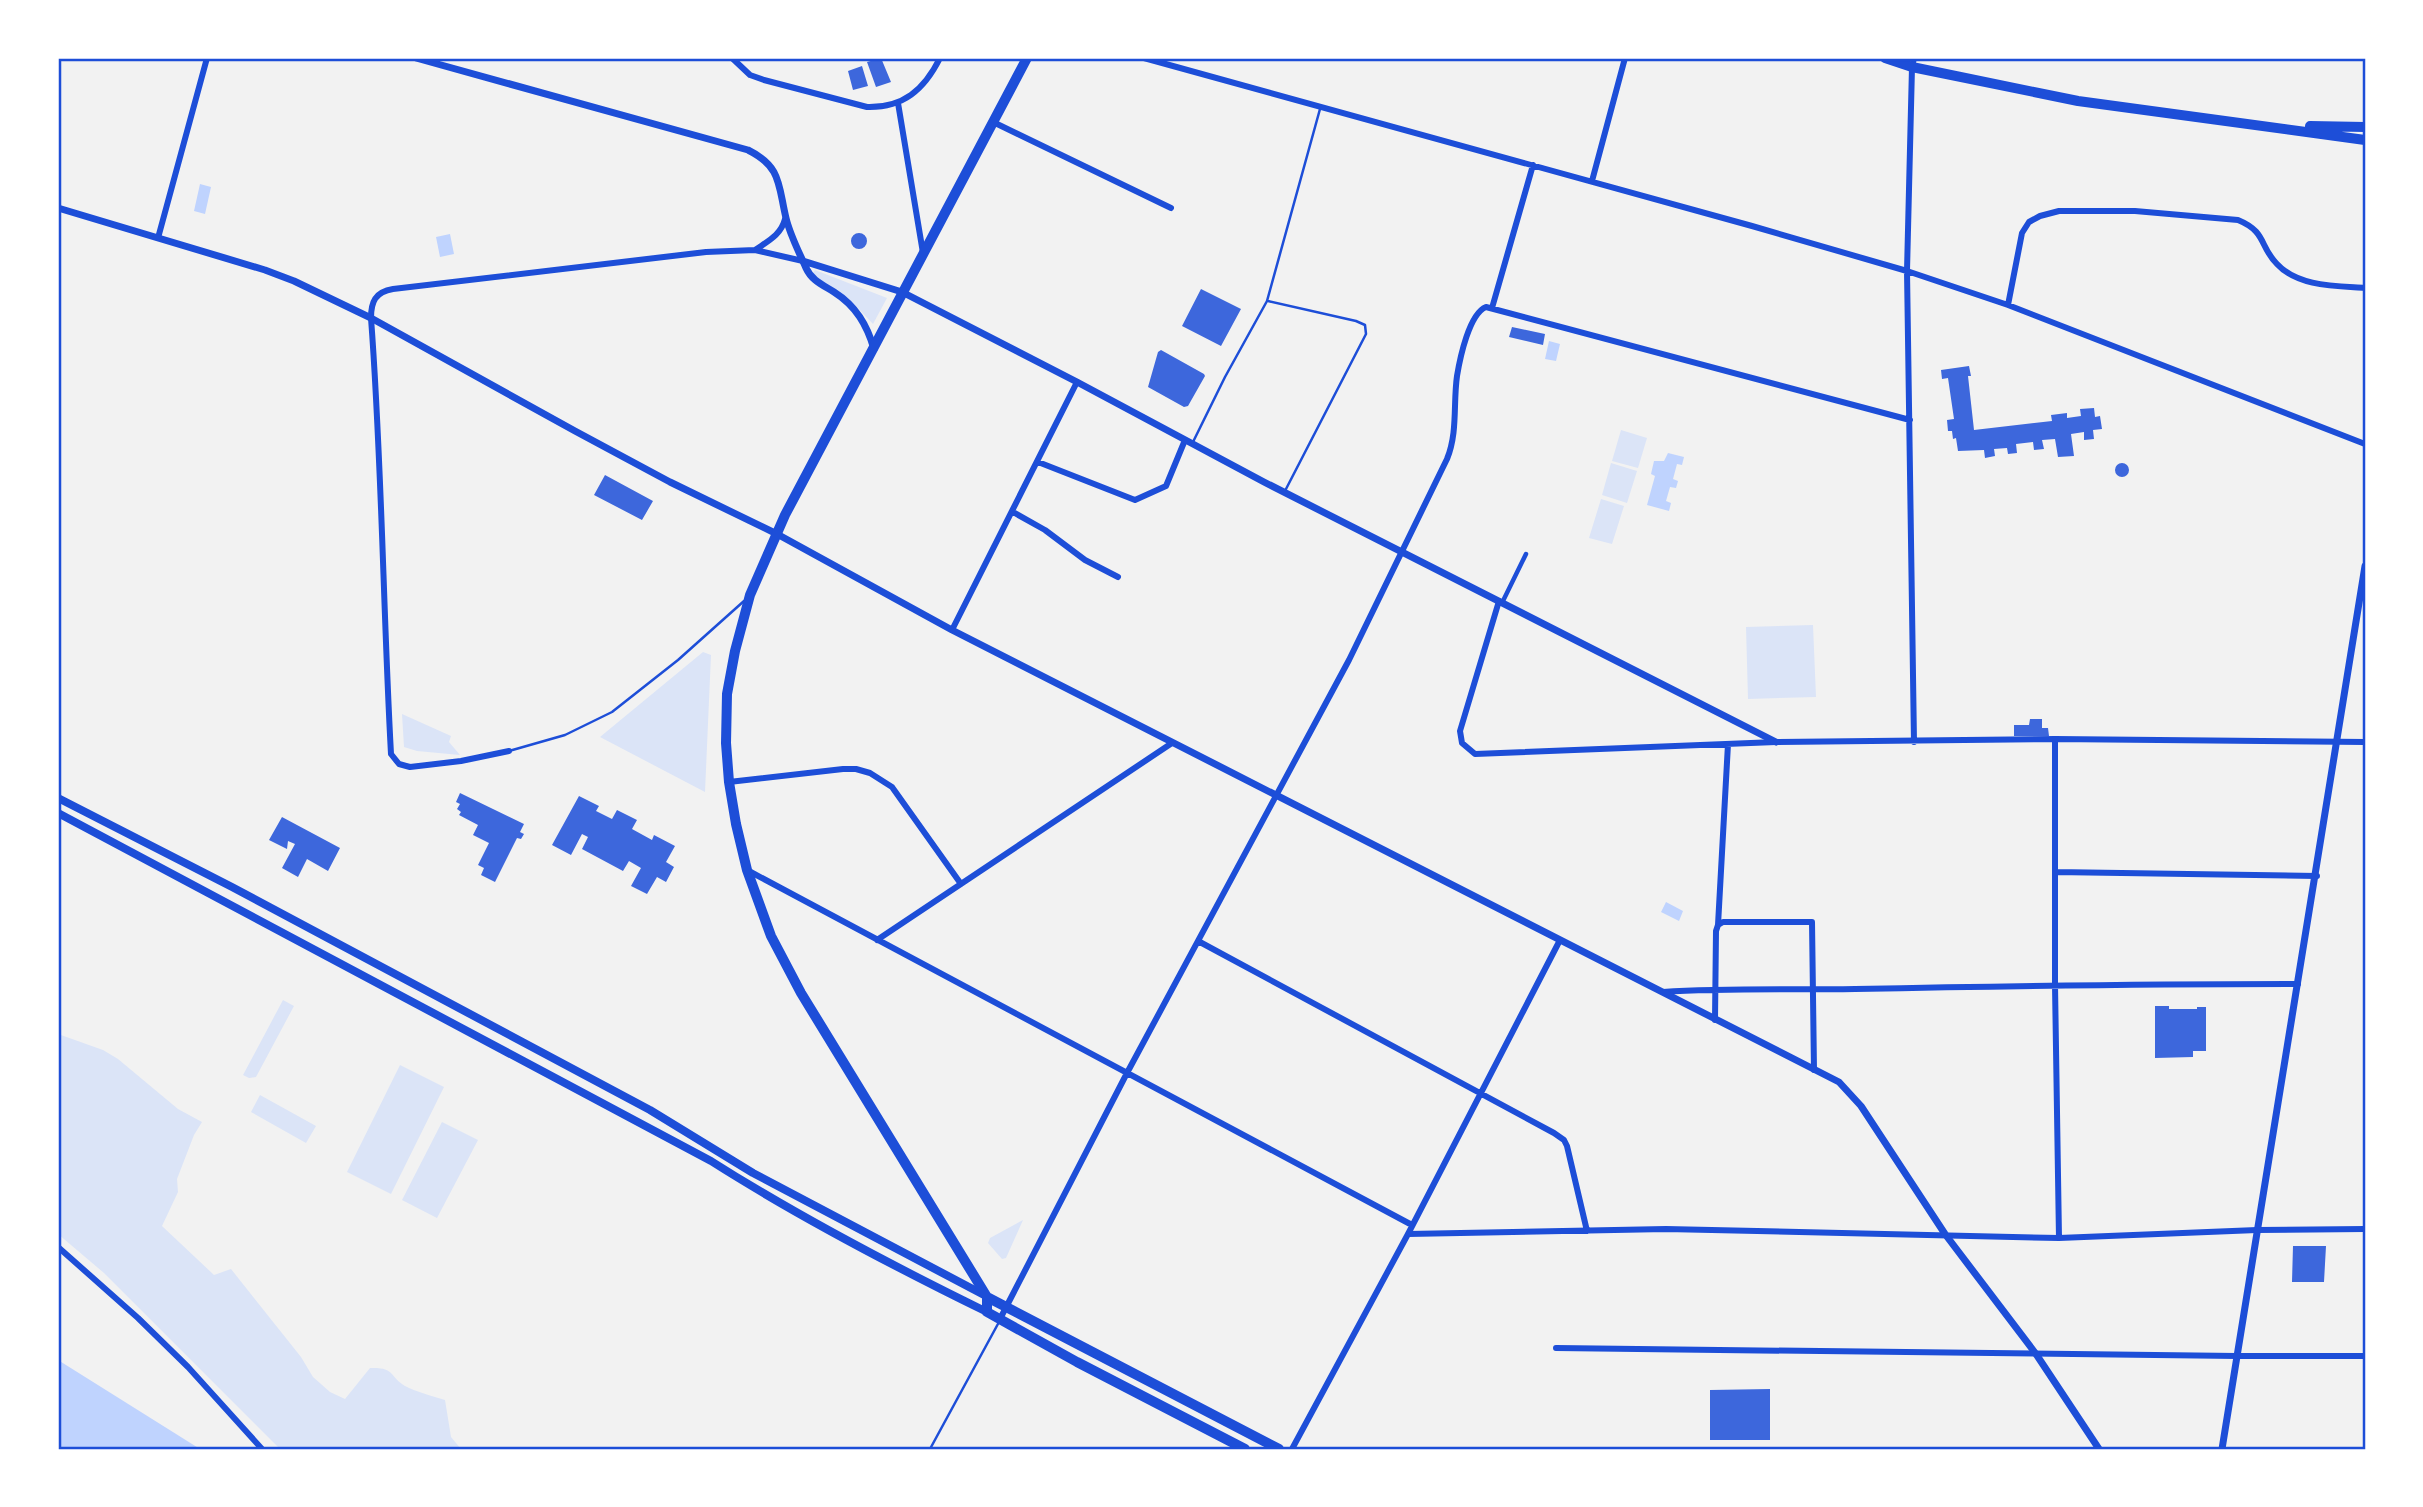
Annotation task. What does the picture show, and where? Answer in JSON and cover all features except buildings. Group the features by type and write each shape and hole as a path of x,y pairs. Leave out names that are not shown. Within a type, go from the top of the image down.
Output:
{"main road":[{"path":"987,1312 987,1297 801,993 771,936 747,870 736,824 726,743 727,694 750,595 777,534 1027,58"},
{"path":"1885,58 1913,62 2078,101 2365,140"},
{"path":"2275,126 2365,127"},
{"path":"58,798 650,1110 753,1173 1006,1308 1279,1449"},
{"path":"58,813 643,1124 862,1247 1245,1449"},
{"path":"193,884 201,871"},
{"path":"404,998 412,983"},
{"path":"580,1092 588,1078"},
{"path":"643,1124 650,1110"},
{"path":"747,1184 753,1173"}],"street":[{"path":"158,238 207,58"},
{"path":"416,58 748,150 763,158 772,167 781,188 792,238 807,271 817,283 841,297 860,316 867,325 874,349"},
{"path":"732,58 750,75 867,107 898,103 916,91 932,73 940,58"},
{"path":"1144,58 1907,271 2008,305 2365,444"},
{"path":"1592,181 1625,58"},
{"path":"1913,62 1907,271 1914,742"},
{"path":"898,103 923,255"},
{"path":"993,122 1171,208"},
{"path":"1492,308 1533,165"},
{"path":"58,208 284,278 371,318 670,482 777,534 952,630 1839,1082 1861,1106 1945,1234 2036,1354 2099,1449"},
{"path":"2008,305 2022,233 2029,222 2059,211 2135,211 2238,220 2252,226 2276,264 2300,278 2316,284 2365,288"},
{"path":"755,250 777,235 786,217"},
{"path":"509,751 461,761 410,767 399,764 391,754 384,638 377,393 371,306 378,294 393,289 706,252 755,250 803,261 902,292 1284,492 1776,742"},
{"path":"1000,1319 1403,552 1451,450 1456,416 1457,375 1476,314 1482,309 1492,308 1910,420"},
{"path":"952,630 1077,382"},
{"path":"1038,462 1135,500 1166,485 1189,442"},
{"path":"1013,512 1045,530 1085,560 1118,577"},
{"path":"1525,554 1500,602 1460,731 1462,743 1475,754 1776,742 2055,739 2365,742"},
{"path":"2222,1449 2317,876 2365,566"},
{"path":"2055,739 2059,1238"},
{"path":"877,940 1172,743"},
{"path":"1715,1020 1716,931 1728,744"},
{"path":"729,782 843,769 870,773 892,787 961,884"},
{"path":"747,870 1412,1225"},
{"path":"2055,872 2317,876"},
{"path":"1718,926 1723,922 1812,922 1814,1070"},
{"path":"1292,1449 1408,1234 1560,940"},
{"path":"1198,941 1564,1140 1587,1231"},
{"path":"1661,992 1716,988 2298,984"},
{"path":"1408,1234 1666,1229 2059,1238 2257,1230 2365,1229"},
{"path":"58,1247 188,1367 262,1449"},
{"path":"1556,1348 2365,1356"}],"lane":[{"path":"1189,442 1267,301 1321,107"},
{"path":"1267,301 1356,321 1365,325 1366,334 1284,492"},
{"path":"509,751 573,732 612,712 678,660 750,595"},
{"path":"930,1449 1000,1319"}],"shaded area":[{"path":"815,270 887,298 873,324 856,306 812,274"},
{"path":"1621,430 1647,438 1638,468 1612,461"},
{"path":"1611,463 1637,471 1627,503 1602,495"},
{"path":"1601,499 1624,506 1612,544 1589,538"},
{"path":"1813,625 1816,697 1748,699 1746,627"},
{"path":"703,652 711,655 705,792 600,737"},
{"path":"402,714 451,736 449,742 460,755 417,751 404,747"},
{"path":"283,1000 294,1006 256,1077 249,1078 243,1075"},
{"path":"58,1034 103,1050 118,1059 178,1109 202,1122 194,1135 177,1179 178,1192 162,1226 214,1275 231,1269 301,1357 313,1377 330,1392 345,1399 370,1368 384,1369 405,1386 445,1400 451,1437 461,1449 280,1449 104,1273 58,1234"},
{"path":"400,1065 444,1087 391,1194 347,1172"},
{"path":"260,1095 316,1126 306,1143 251,1112"},
{"path":"442,1122 478,1140 437,1218 402,1200"},
{"path":"1023,1220 1006,1258 1002,1259 988,1243 990,1238"}],"water":[{"path":"200,184 211,187 205,214 194,211"},
{"path":"450,234 454,254 440,257 436,237"},
{"path":"1549,341 1560,344 1556,361 1545,359"},
{"path":"1668,453 1684,457 1682,465 1677,464 1673,479 1678,481 1676,488 1670,487 1666,501 1671,503 1669,511 1647,505 1655,476 1651,474 1654,461 1664,461"},
{"path":"1666,902 1683,911 1679,921 1661,912"},
{"path":"58,1360 200,1449 58,1449"}]}
